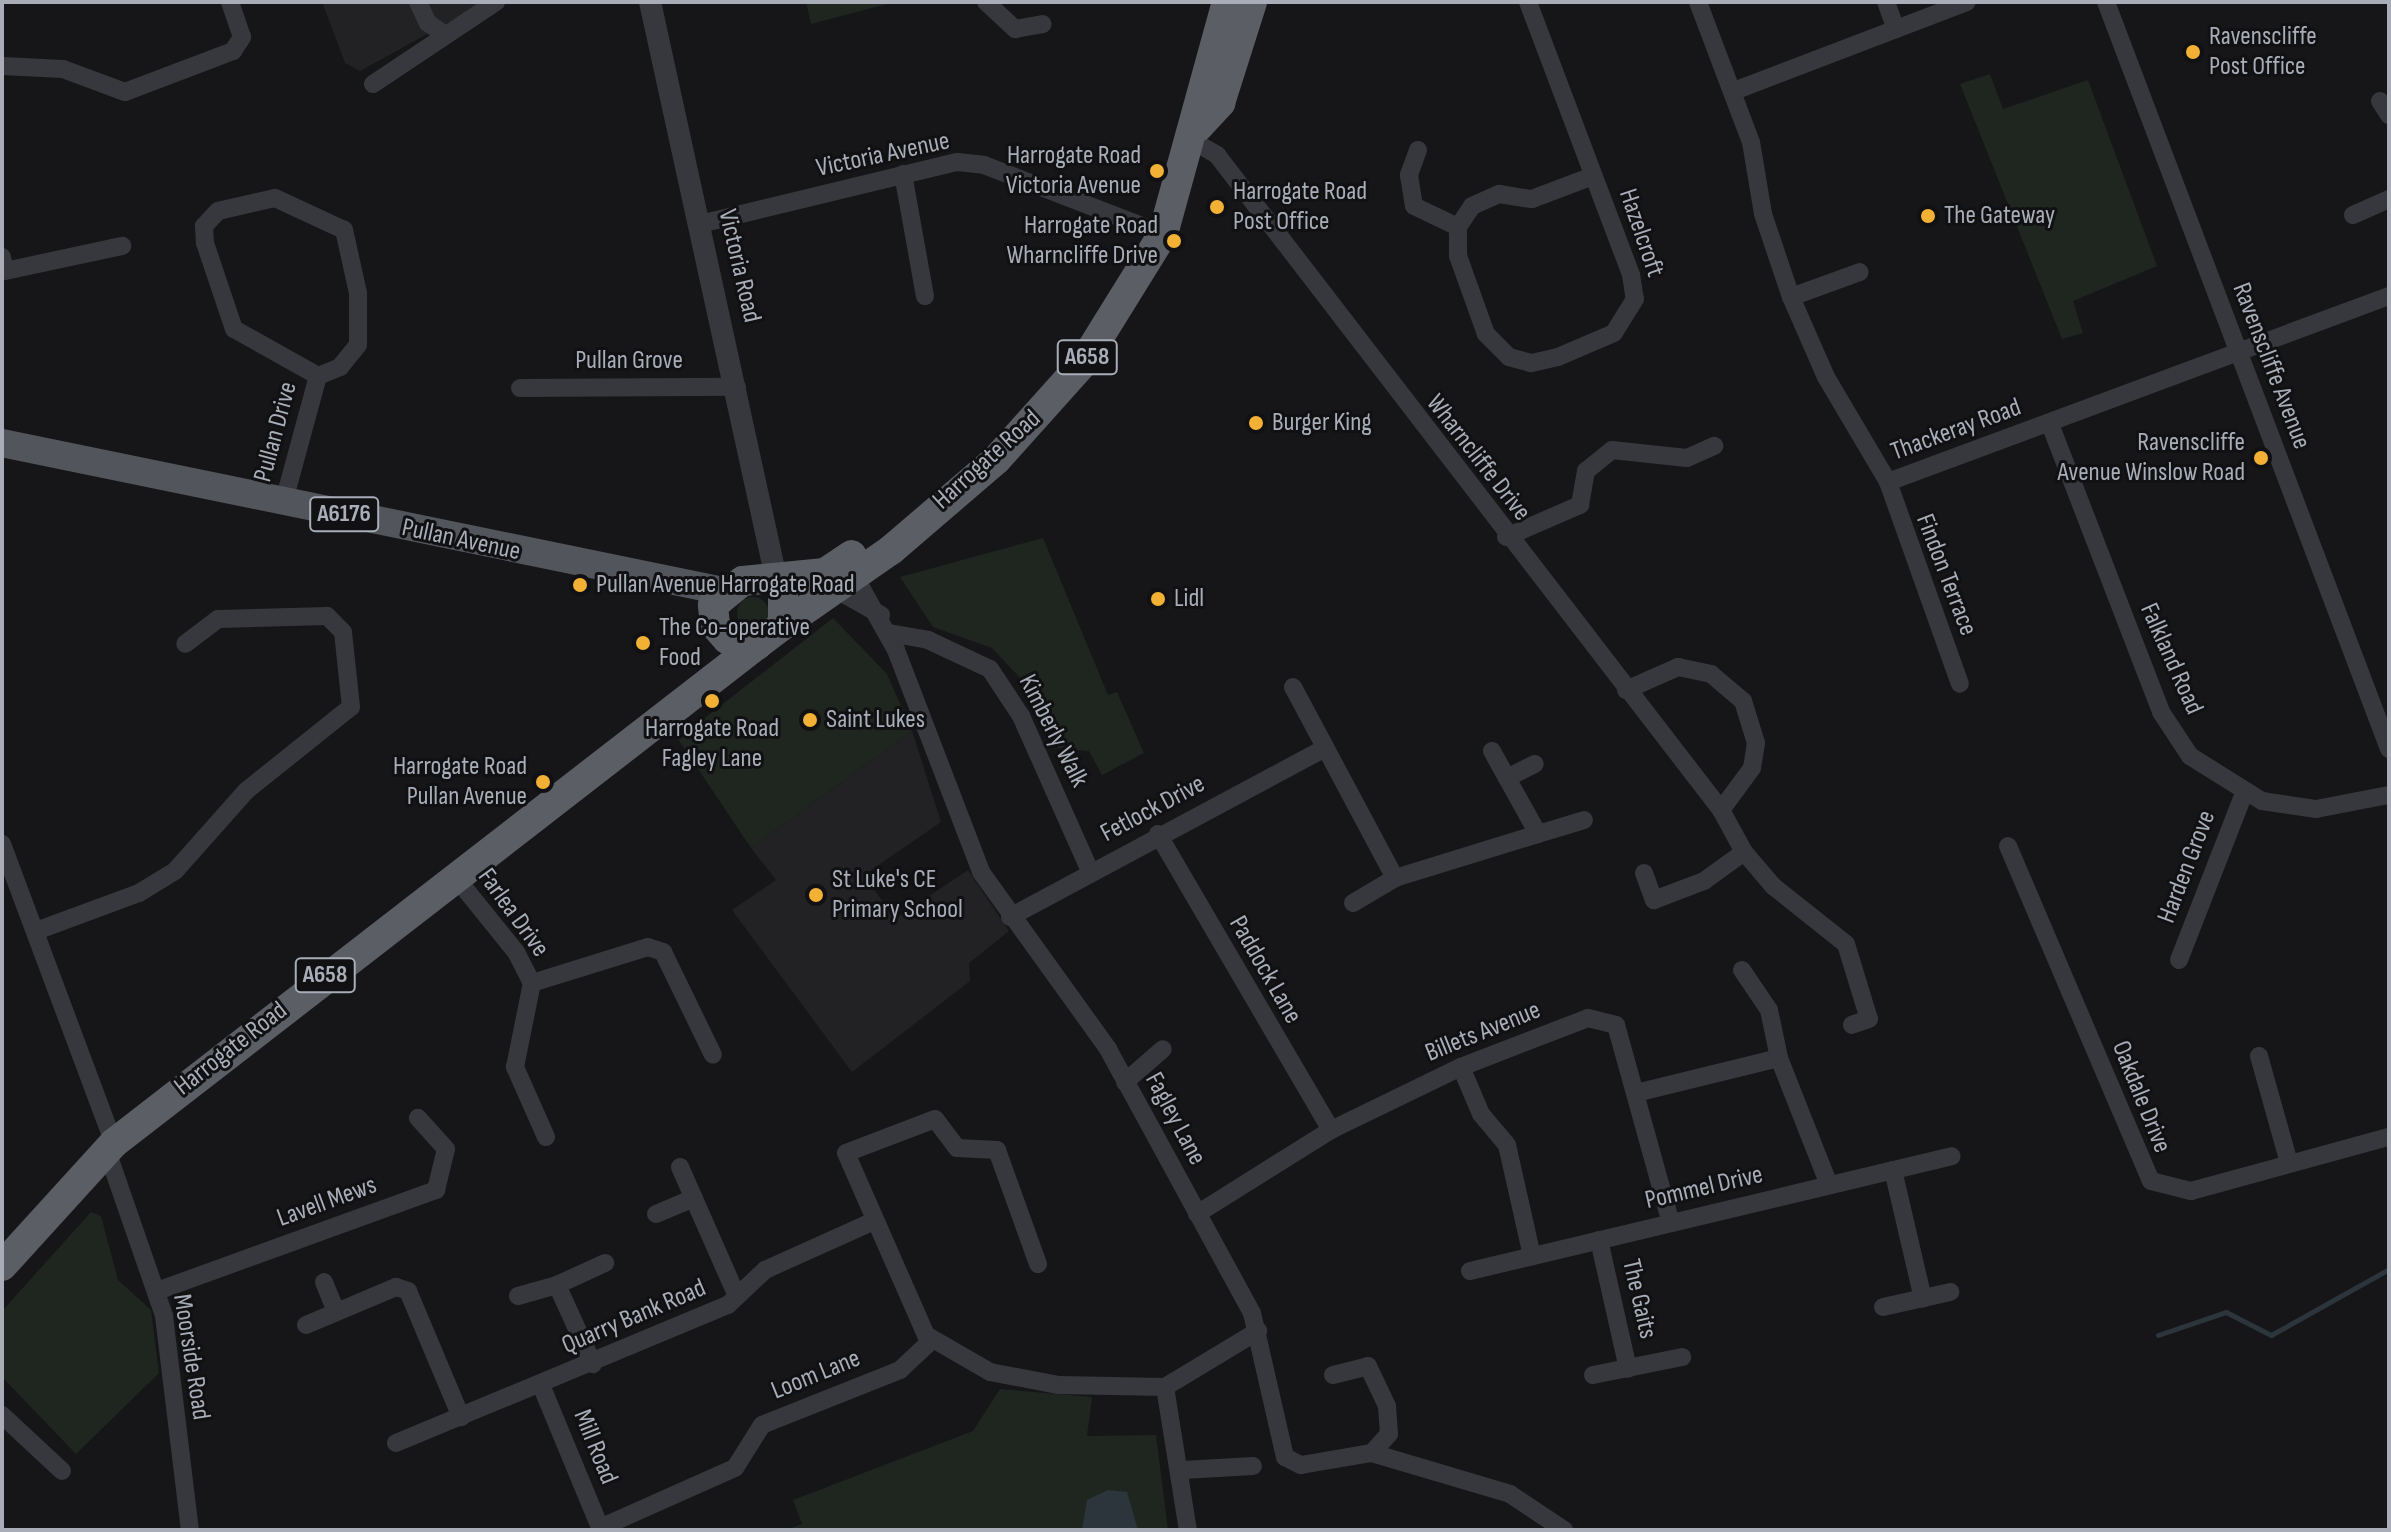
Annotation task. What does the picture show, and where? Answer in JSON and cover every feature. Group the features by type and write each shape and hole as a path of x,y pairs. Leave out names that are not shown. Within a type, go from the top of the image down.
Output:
{"highway":[{"name":"Harrogate Road","path":"758,644 845,575 878,538 902,535 996,460 1055,398 1163,234 1196,134 1204,75 1227,2"},
{"name":"Harrogate Road","path":"1196,134 1220,103 1252,2"},
{"name":"Harrogate Road","path":"725,601 779,580 845,575"},
{"path":"779,580 783,625"},
{"path":"725,601 727,639 758,644"},
{"name":"A658","path":"669,707 701,667 725,601"},
{"name":"A658","path":"669,707 758,644"},
{"name":"Harrogate Road","path":"2,1266 111,1147 453,874 669,707"}],"main road":[{"name":"Pullan Avenue","path":"2,443 284,501 686,589 725,601"}],"street":[{"path":"2,66 63,69 125,92 233,51 242,37 230,2"},
{"path":"418,2 428,23 444,34"},
{"path":"373,84 496,2"},
{"name":"Victoria Road","path":"650,2 737,387 764,545 779,580"},
{"path":"986,2 1015,29 1043,24"},
{"name":"Hazelcroft","path":"1528,2 1593,176 1635,299 1614,333 1558,357 1531,363 1509,357 1486,334 1458,256 1458,227 1472,206 1499,194 1532,199 1593,176"},
{"name":"Thackeray Road","path":"1698,2 1734,91 1791,297 1826,377 1888,482 2389,296"},
{"path":"1886,2 1896,29"},
{"path":"1734,91 1967,2"},
{"name":"Ravenscliffe Avenue","path":"2106,2 2389,749"},
{"name":"Wharncliffe Drive","path":"1196,134 1217,155 1506,537 1721,810 1744,852 1773,886 1846,944 1869,1019 1852,1025"},
{"path":"1418,150 1409,175 1414,206 1458,227"},
{"name":"Victoria Avenue","path":"700,224 957,162 984,165 1163,234"},
{"path":"903,174 925,296"},
{"name":"Pullan Drive","path":"275,198 344,230 362,317 358,345 340,367 318,376 234,329 205,243 204,226 218,211 275,198"},
{"path":"2353,215 2389,199"},
{"path":"2,257 5,271 122,246"},
{"path":"1791,297 1860,272"},
{"name":"Pullan Drive","path":"284,501 318,376"},
{"name":"Pullan Grove","path":"520,388 737,387"},
{"name":"Falkland Road","path":"2050,424 2161,712 2190,756 2244,793 2316,809 2389,795"},
{"path":"1506,537 1580,505 1586,471 1612,450 1687,458 1714,446"},
{"name":"Findon Terrace","path":"1888,482 1960,684"},
{"path":"725,601 764,545"},
{"name":"Fagley Lane","path":"845,575 885,624 960,830 1010,917 1125,1082 1258,1331 1285,1457 1301,1465 1372,1453 1510,1494 1564,1530"},
{"name":"Kimberly Walk","path":"845,575 885,624 990,669 1021,716 1091,873"},
{"path":"36,931 139,893 175,871 246,791 351,707 343,632 327,616 218,619 185,644"},
{"path":"1626,690 1678,667 1711,674 1743,701 1756,743 1752,768 1721,810"},
{"path":"1293,687 1322,750 1395,878"},
{"name":"Fetlock Drive","path":"1010,917 1158,834 1322,750"},
{"path":"1492,751 1538,834"},
{"path":"1507,778 1535,764"},
{"name":"Harden Grove","path":"2179,960 2244,793"},
{"path":"1353,903 1395,878 1584,820"},
{"name":"Paddock Lane","path":"1158,834 1331,1130"},
{"name":"Moorside Road","path":"2,844 36,931 111,1147 157,1291 190,1530"},
{"name":"Oakdale Drive","path":"2008,846 2144,1174 2181,1192 2389,1137"},
{"path":"1644,873 1654,900 1704,881 1744,852"},
{"name":"Farlea Drive","path":"453,874 516,952 532,983 515,1067 546,1137"},
{"name":"Farlea Drive","path":"532,983 648,947 663,952 713,1055"},
{"path":"1742,970 1769,1010 1779,1058 1829,1185"},
{"name":"Billets Avenue","path":"1197,1214 1331,1130 1461,1067 1588,1018 1616,1025 1671,1223"},
{"path":"1125,1082 1163,1049"},
{"path":"2259,1056 2289,1163"},
{"path":"1636,1093 1779,1058"},
{"path":"1461,1067 1481,1114 1507,1145 1532,1256"},
{"name":"Lavell Mews","path":"157,1291 436,1190 446,1149 418,1118"},
{"path":"1038,1264 997,1150 957,1148 935,1119 846,1153 874,1221 932,1340 990,1372 1058,1385 1165,1387 1258,1331"},
{"name":"Pommel Drive","path":"1470,1271 1951,1156"},
{"path":"680,1167 737,1296"},
{"path":"1893,1170 1923,1299"},
{"path":"656,1214 694,1198"},
{"name":"Quarry Bank Road","path":"396,1443 593,1364 737,1296 765,1270 874,1221"},
{"name":"The Gaits","path":"1599,1240 1628,1369"},
{"path":"518,1296 557,1285 605,1263"},
{"path":"324,1282 336,1312"},
{"path":"557,1285 593,1364"},
{"path":"306,1325 396,1287 408,1291 461,1417"},
{"path":"1883,1307 1950,1292"},
{"name":"Loom Lane","path":"600,1529 735,1468 762,1425 900,1370 932,1340"},
{"path":"1593,1375 1682,1357"},
{"path":"1333,1375 1368,1366 1387,1406 1389,1434 1372,1453"},
{"name":"Mill Road","path":"541,1385 600,1529"},
{"path":"1165,1387 1183,1470 1188,1530"},
{"path":"2,1415 62,1471"},
{"path":"1183,1470 1253,1466"}],"shaded area":[{"path":"322,2 486,2 360,71 345,63"},
{"path":"806,2 895,2 811,24"},
{"path":"1990,74 2003,109 2088,80 2157,266 2073,301 2083,333 2062,339 1960,84"},
{"path":"1043,538 1108,695 1117,692 1144,753 1102,775 1089,751 1058,748 1024,682 992,648 933,627 900,577"},
{"path":"753,597 764,602 769,613 764,624 753,629 742,624 737,613 742,602"},
{"path":"833,618 887,674 912,731 751,848 678,739"},
{"name":"St Luke's CE Primary School","path":"912,731 941,822 864,875 895,919 968,870 1009,931 969,963 970,981 852,1072 732,910 776,880 751,848"},
{"path":"91,1212 101,1216 118,1280 151,1310 159,1373 76,1454 2,1377 2,1311"},
{"path":"1000,1389 1092,1397 1087,1436 1156,1435 1168,1530 786,1530 802,1524 793,1500 973,1431"},
{"path":"1108,1490 1127,1492 1138,1530 1082,1530 1087,1500"}],"waterway":[{"path":"2158,1335 2226,1312 2271,1335 2389,1269"}],"place":[{"name":"Ravenscliffe Post Office","path":"2193,52"},
{"name":"Harrogate Road Victoria Avenue","path":"1157,171"},
{"name":"Harrogate Road Post Office","path":"1217,207"},
{"name":"The Gateway","path":"1928,216"},
{"name":"Harrogate Road Wharncliffe Drive","path":"1174,241"},
{"name":"Burger King","path":"1256,423"},
{"name":"Ravenscliffe Avenue Winslow Road","path":"2261,458"},
{"name":"Pullan Avenue Harrogate Road","path":"580,585"},
{"name":"Lidl","path":"1158,599"},
{"name":"The Co-operative Food","path":"643,643"},
{"name":"Harrogate Road Fagley Lane","path":"712,701"},
{"name":"Saint Lukes","path":"810,720"},
{"name":"Harrogate Road Pullan Avenue","path":"543,782"},
{"name":"St Luke's CE Primary School","path":"816,895"}]}
